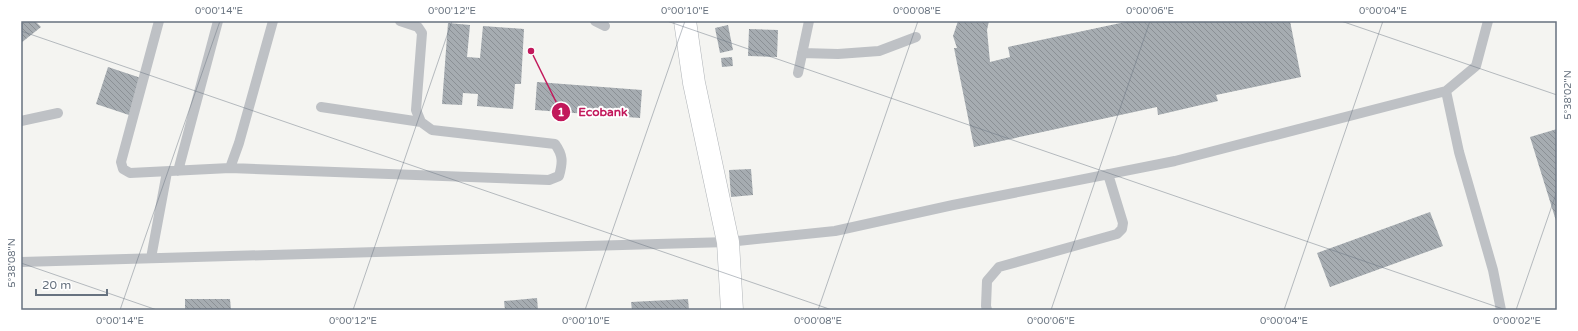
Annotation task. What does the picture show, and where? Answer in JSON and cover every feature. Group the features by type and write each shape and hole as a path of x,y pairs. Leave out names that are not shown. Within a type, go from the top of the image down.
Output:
{"street":[{"path":"685,21 694,83 728,242 732,310"},
{"path":"694,83 698,21"}],"lane":[{"path":"159,21 122,162 123,169 130,173 230,168 549,180 559,176 562,166 561,152 555,144 432,130 421,122 321,107"},
{"path":"178,171 218,21"},
{"path":"230,168 239,143 273,21"},
{"path":"400,21 418,27 422,33 416,110 421,122"},
{"path":"595,21 604,26"},
{"path":"798,73 809,21"},
{"path":"21,262 728,242 835,231 1175,160 1446,91 1476,66 1488,21"},
{"path":"802,53 838,54 879,51 916,37"},
{"path":"1446,91 1459,152 1492,270 1501,310"},
{"path":"21,121 58,113"},
{"path":"151,258 167,172"},
{"path":"987,310 987,281 1000,267 1118,234 1122,229 1123,223 1108,174"}],"building":[{"path":"21,21 35,21 41,27 21,43"},
{"path":"958,21 989,21 987,30 990,62 1010,57 1008,47 1130,21 1290,21 1301,77 1216,95 1218,101 1158,115 1157,107 974,147 954,48 957,48 953,36"},
{"path":"448,23 470,25 467,57 480,58 483,26 524,29 521,84 515,84 513,109 477,106 478,94 463,93 462,105 442,104"},
{"path":"728,25 733,50 720,53 715,28"},
{"path":"749,29 778,30 777,57 748,56"},
{"path":"732,57 733,66 722,67 721,58"},
{"path":"108,67 141,78 129,115 96,104"},
{"path":"537,82 642,90 640,118 535,110"},
{"path":"1557,129 1557,224 1530,137"},
{"path":"751,169 753,195 731,197 729,170"},
{"path":"1430,212 1443,246 1330,287 1317,253"},
{"path":"537,298 538,310 505,310 504,301"},
{"path":"185,299 230,299 231,310 185,310"},
{"path":"688,299 689,310 632,310 631,302"}],"place":[{"name":"Ecobank","path":"531,51"}]}
